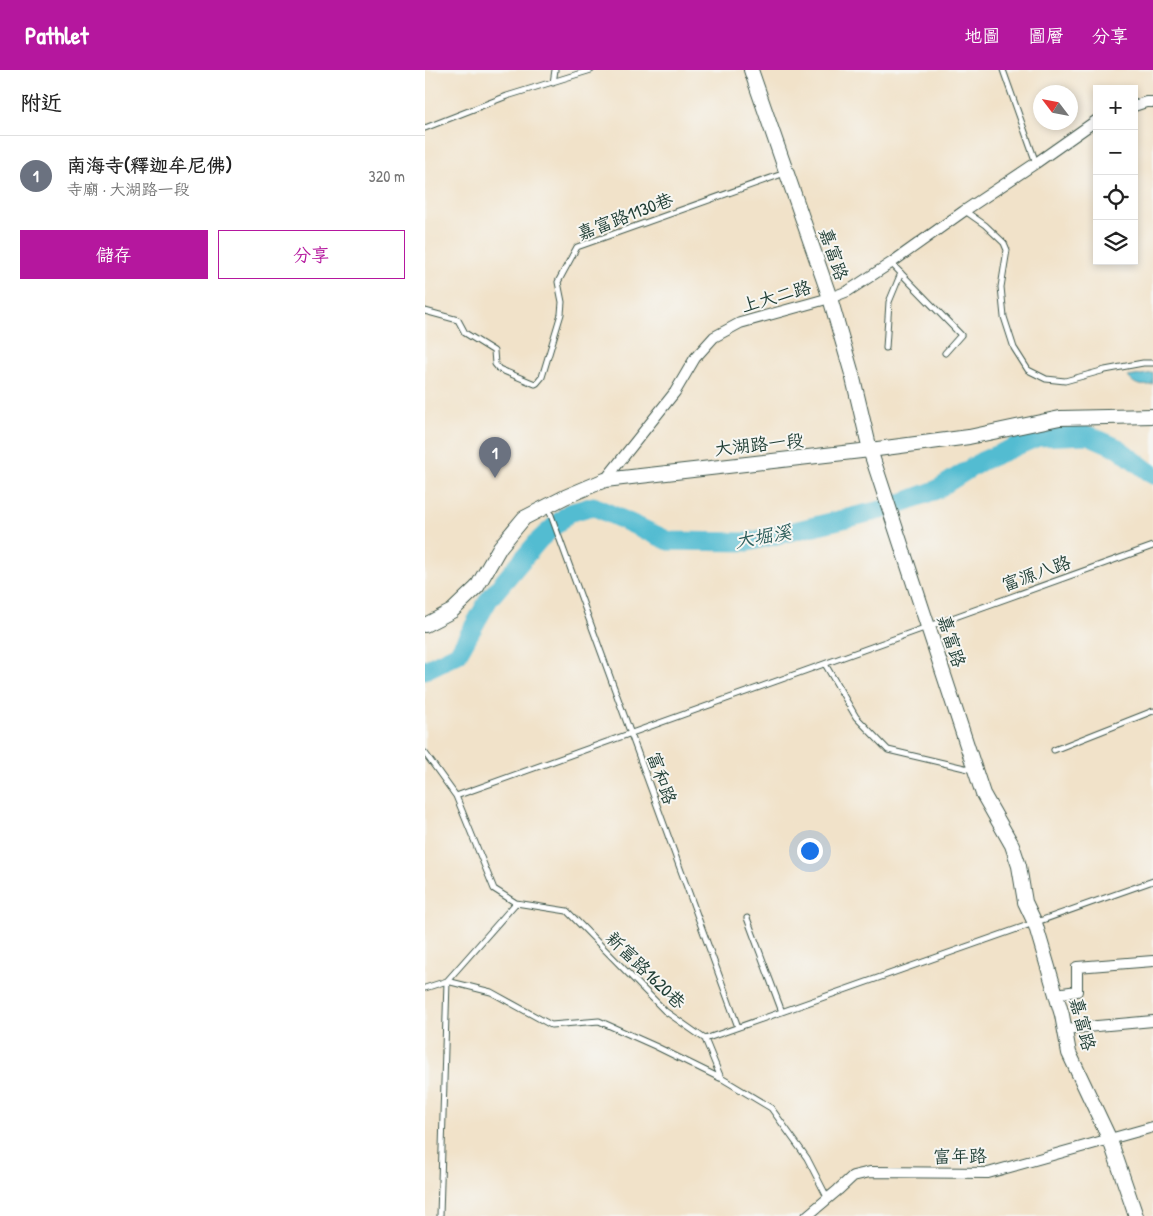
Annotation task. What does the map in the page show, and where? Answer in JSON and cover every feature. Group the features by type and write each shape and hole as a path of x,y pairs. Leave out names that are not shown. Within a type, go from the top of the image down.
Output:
{"street":[{"name":"嘉富路","path":"751,70 830,298 852,374 870,450 983,794 1012,845 1019,866 1025,902 1035,923 1056,994 1069,1053 1109,1140 1135,1216"},
{"path":"1138,105 1153,102"},
{"name":"上大二路","path":"605,480 675,392 695,358 714,337 740,323 830,298 848,291 1093,123"},
{"name":"大湖路一段","path":"425,625 452,611 477,587 500,547 524,518 549,510 565,497 605,480 969,437 1060,418 1153,416"},
{"path":"1056,994 1077,991 1077,967 1153,961"},
{"path":"1065,1029 1153,1022"},
{"name":"富年路","path":"807,1216 853,1176 870,1172 988,1173 1153,1127"}],"lane":[{"path":"553,82 555,70"},
{"path":"425,128 507,96 591,70"},
{"path":"1003,70 1036,163"},
{"name":"嘉富路1130巷","path":"425,311 458,320 465,333 493,351 495,364 499,369 535,384 542,377 561,314 558,282 577,247 786,172"},
{"path":"964,211 985,225 1004,243 1007,250 1001,287 1004,317 1013,348 1028,370 1046,378 1065,381 1105,370 1153,363"},
{"path":"891,263 961,335 945,353"},
{"path":"886,348 889,302 901,273"},
{"name":"富和路","path":"549,510 738,1027"},
{"name":"富源八路","path":"456,796 1153,546"},
{"path":"825,664 856,717 888,750 975,770"},
{"path":"1054,750 1153,711"},
{"name":"新富路1620巷","path":"425,753 456,796 494,889 516,903 567,911 665,1011 705,1039"},
{"path":"721,1078 705,1039 1153,881"},
{"path":"425,988 447,981 516,903"},
{"path":"747,918 782,1012"},
{"path":"447,981 491,992 551,1025 599,1021 721,1078 771,1108 807,1158 828,1199"},
{"path":"440,1216 447,981"}],"water":[{"path":"1153,373 1153,384 1149,385 1136,384 1128,377"}],"waterway":[{"name":"大堀溪","path":"425,670 458,654 489,599 539,540 569,513 593,506 669,541 748,542 885,509 936,490 982,461 1038,437 1088,435 1118,448 1153,475"}],"place":[{"name":"南海寺(釋迦牟尼佛)","path":"495,478"}]}
